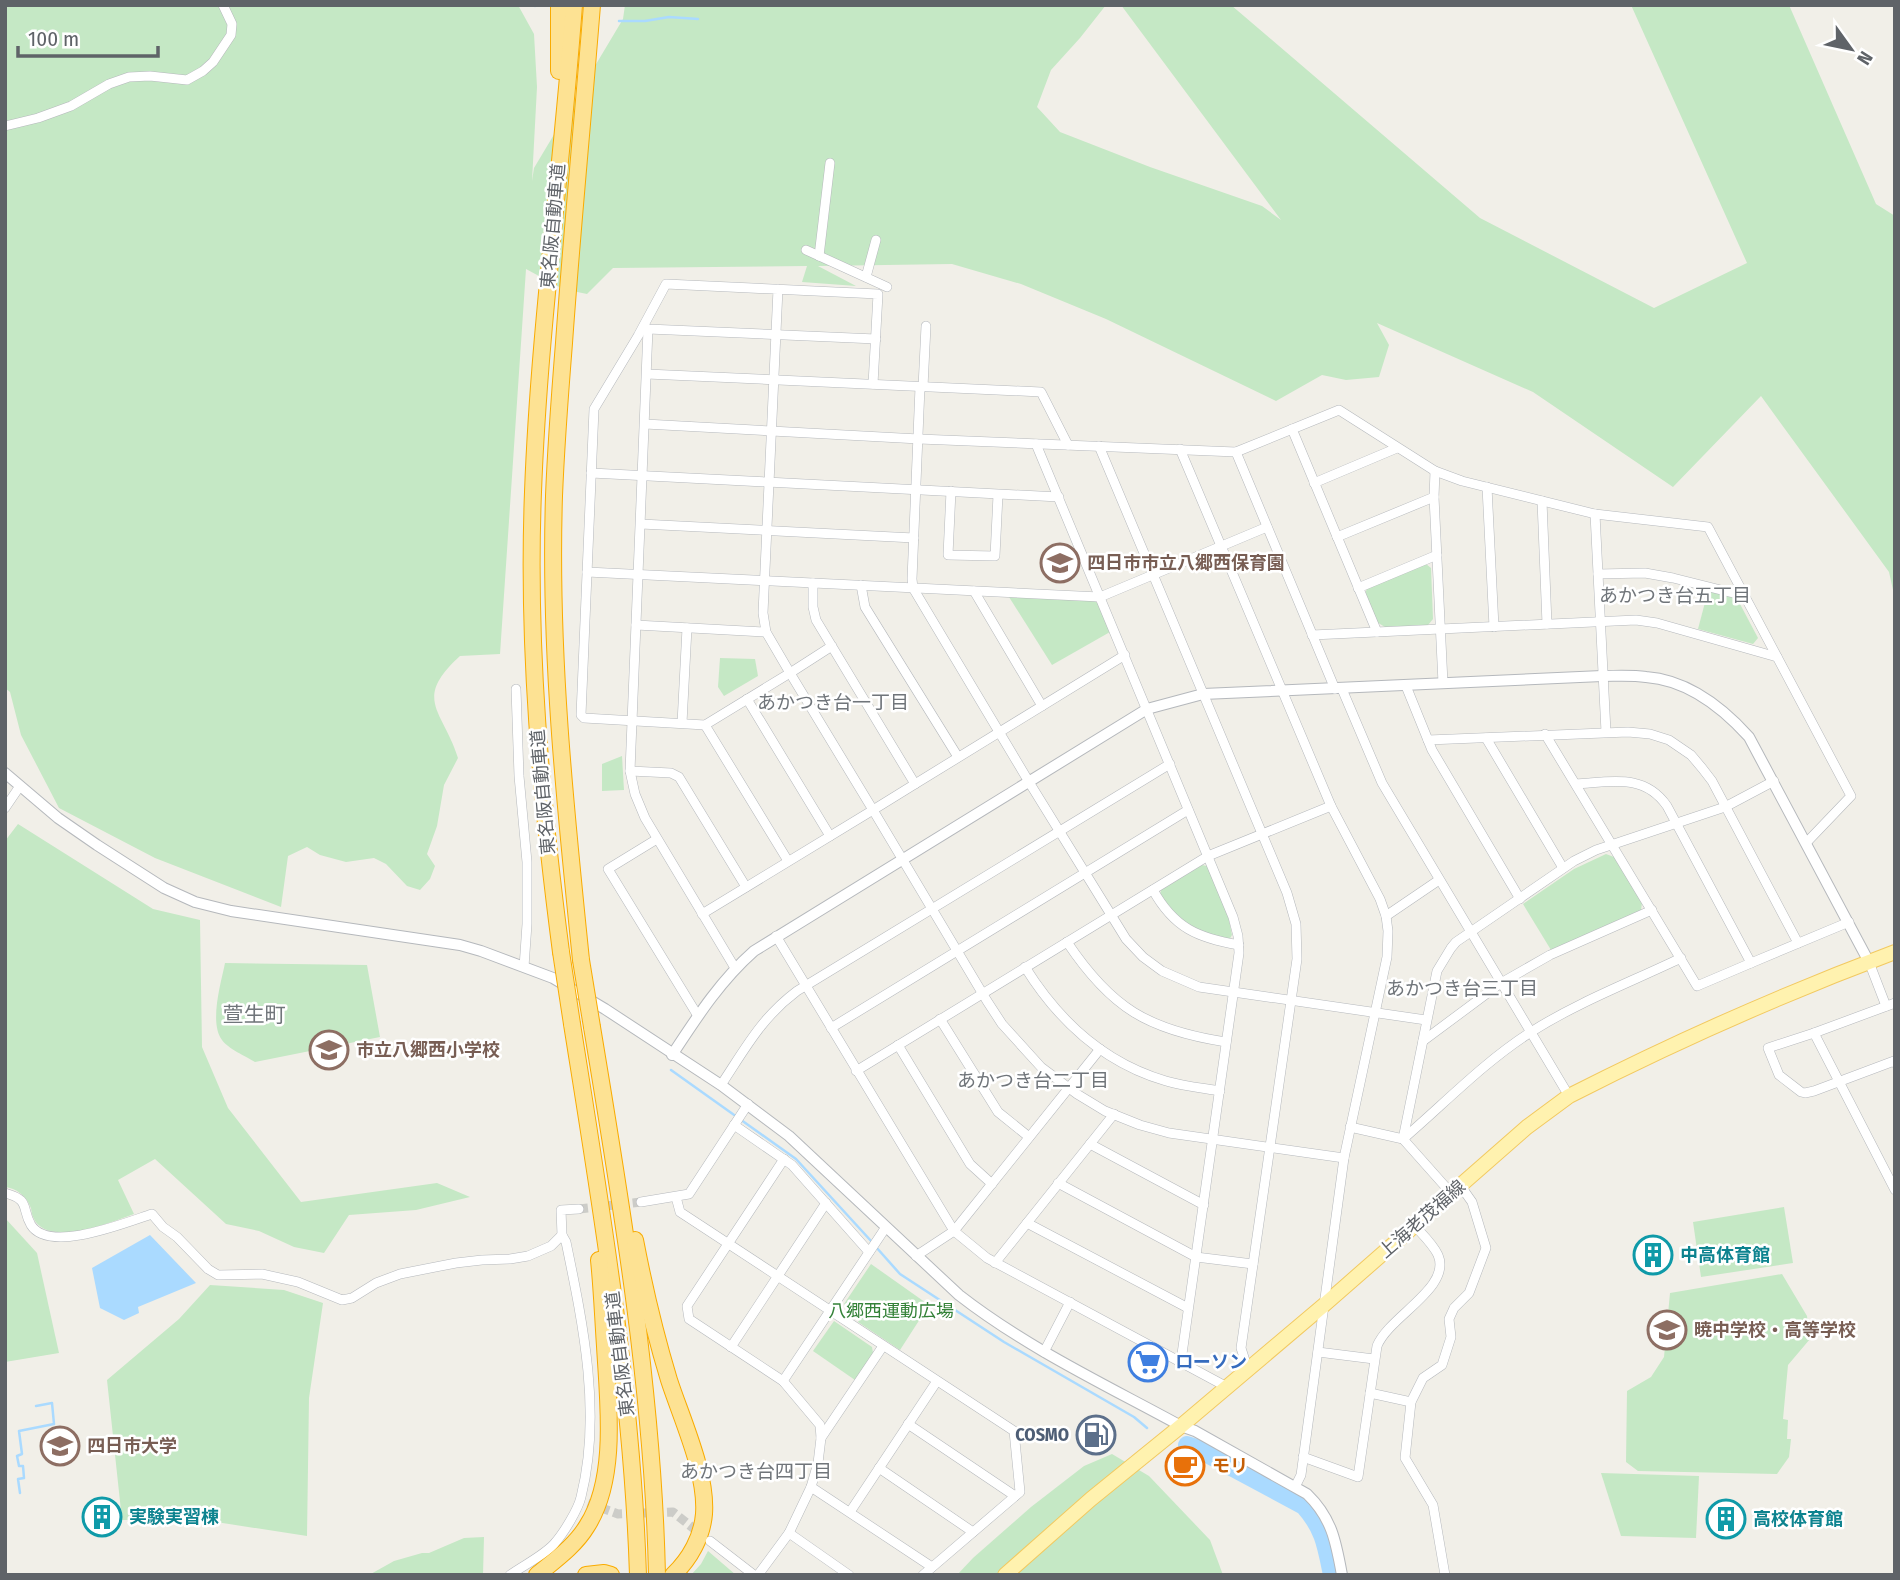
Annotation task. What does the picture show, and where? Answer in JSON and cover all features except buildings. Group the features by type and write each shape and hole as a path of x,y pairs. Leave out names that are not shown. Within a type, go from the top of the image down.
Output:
{"highway":[{"path":"557,182 559,5"},
{"name":"東名阪自動車道","path":"574,5 543,333 534,478 532,636 541,789 561,952 622,1362 638,1575"},
{"name":"東名阪自動車道","path":"592,5 560,398 553,591 556,686 581,960 641,1357 656,1521 657,1575"},
{"path":"537,1575 587,1528 601,1496 607,1452 607,1372 601,1276 585,1104"},
{"path":"604,1104 653,1323 702,1482 702,1529 688,1557 673,1575"},
{"path":"586,1575 611,1575"}],"main road":[{"name":"上海老茂福線","path":"1005,1575 1091,1499 1324,1305 1527,1126 1569,1096 1713,1026 1895,952"}],"street":[{"path":"5,126 71,106 109,84 129,77 187,80 214,62 231,36 232,24 223,5"},
{"path":"819,256 830,163"},
{"path":"860,293 876,240"},
{"path":"806,250 887,287"},
{"path":"832,646 705,725 584,718 580,715 594,409 646,327 666,284 878,294 873,384"},
{"path":"778,289 763,613 766,632 1002,1024 1041,1067 1088,1102 1114,1114 1160,1131 1344,1158"},
{"path":"926,326 912,579 914,588 1110,915 1133,947 1162,971 1199,987 1426,1020"},
{"path":"646,327 876,339"},
{"path":"646,327 647,374 630,771 640,808 735,968"},
{"path":"647,374 1041,392 1068,445"},
{"path":"645,424 1236,452 1339,410 1435,471 1487,487 1595,513 1708,527 1851,796 1807,842"},
{"path":"1292,429 1377,632"},
{"path":"1036,444 1234,917 1239,945 1181,1361"},
{"path":"1099,446 1291,903 1296,924 1297,959 1241,1348 1248,1370"},
{"path":"1314,482 1397,448"},
{"path":"1180,449 1331,806 1380,900 1386,916 1389,943 1344,1158 1301,1475 1295,1487"},
{"path":"1236,452 1312,635 1382,783 1569,1096"},
{"path":"1435,471 1443,684"},
{"path":"591,473 1059,497"},
{"path":"1487,487 1494,626"},
{"path":"951,491 948,555 995,556 998,495"},
{"path":"1337,537 1434,497"},
{"path":"1542,501 1547,624"},
{"path":"1595,513 1606,732"},
{"path":"641,524 914,538"},
{"path":"587,572 1100,597 1268,527"},
{"path":"1358,588 1437,555"},
{"path":"1598,574 1645,573 1745,596"},
{"path":"813,583 814,613 915,784"},
{"path":"861,585 865,607 958,757"},
{"path":"974,592 1042,706"},
{"path":"1312,635 1636,620 1657,623 1777,657"},
{"path":"636,625 766,632"},
{"path":"682,723 687,628"},
{"path":"702,914 1125,655"},
{"path":"673,1055 716,990 754,951 1147,709 1203,694 1602,676 1657,678 1682,686 1697,693 1731,718 1749,737 1850,922 1890,1004 1768,1048 1779,1075 1805,1093 1894,1062"},
{"path":"1406,686 1432,750 1520,899"},
{"path":"516,689 519,776 527,862 524,967"},
{"path":"747,699 830,836"},
{"path":"705,725 788,861"},
{"path":"1428,740 1606,732 1650,734 1669,740 1698,762 1712,781 1798,943"},
{"path":"1545,734 1698,986 1850,922"},
{"path":"1486,737 1563,868"},
{"path":"721,1085 769,1015 805,986 1170,764"},
{"path":"630,771 671,773 679,777 746,887"},
{"path":"5,773 58,818 97,845 157,884 195,902 231,911 460,946 481,951 552,978 654,1040 721,1085 740,1116 872,1247"},
{"path":"1576,784 1625,781 1646,786 1661,798 1751,963"},
{"path":"1403,1139 1437,971 1451,948 1563,868 1596,850 1725,807 1774,781"},
{"path":"5,808 20,786"},
{"path":"856,1071 1208,856 1331,806"},
{"path":"831,1028 1188,810"},
{"path":"657,839 608,869 698,1016"},
{"path":"1386,916 1439,880"},
{"path":"1153,890 1169,914 1186,929 1206,939 1239,945"},
{"path":"1423,1041 1501,983 1550,955 1652,910"},
{"path":"776,936 954,1231 995,1263 1227,1387"},
{"path":"1067,942 1091,976 1122,1005 1172,1031 1226,1042"},
{"path":"1403,1139 1530,1032 1569,1010 1681,958"},
{"path":"1025,967 1060,1014 1083,1037 1100,1049 1127,1066 1167,1082 1220,1091"},
{"path":"940,1019 998,1112 1029,1137"},
{"path":"1814,1033 1895,1190"},
{"path":"898,1045 970,1164 992,1184"},
{"path":"916,1256 954,1231 1100,1049"},
{"path":"995,1263 1114,1114"},
{"path":"641,1202 689,1195 740,1116"},
{"path":"740,1116 789,1136 916,1256 985,1316 1044,1352 1195,1431 1307,1494 1326,1516 1333,1533 1342,1575"},
{"path":"1350,1126 1403,1139 1472,1202 1486,1248 1469,1293 1454,1308 1449,1319 1451,1337 1441,1365 1423,1378 1411,1402 1405,1458 1433,1505 1445,1575"},
{"path":"1090,1144 1204,1205"},
{"path":"710,1541 756,1575 789,1533 811,1487 818,1463 820,1425 800,1399 783,1381 689,1319 687,1306 784,1159"},
{"path":"1058,1183 1196,1257 1253,1264"},
{"path":"5,1193 23,1203 34,1229 51,1237 92,1233 152,1214 208,1269 218,1275 262,1274 298,1282 342,1300 352,1298 376,1283 400,1274 456,1263 528,1256 551,1247 562,1235"},
{"path":"676,1197 680,1212 1014,1431 1020,1492 923,1575"},
{"path":"731,1347 826,1203"},
{"path":"510,1575 555,1542 584,1501 591,1417 589,1391 577,1298 566,1242 562,1235 561,1210 579,1209"},
{"path":"1027,1223 1188,1308"},
{"path":"1303,1457 1358,1477 1377,1346 1385,1331 1428,1292 1440,1272 1437,1253 1414,1225"},
{"path":"783,1381 886,1227"},
{"path":"1044,1352 1070,1302"},
{"path":"821,1438 883,1346"},
{"path":"1318,1352 1374,1359"},
{"path":"850,1512 937,1381"},
{"path":"1370,1393 1411,1402"},
{"path":"908,1424 1015,1496"},
{"path":"879,1468 973,1532"},
{"path":"811,1487 932,1567"},
{"path":"789,1533 849,1575"}],"green space":[{"path":"5,5 518,5 534,34 537,87 532,181 534,168 623,19 625,5 1106,5 1051,70 1037,107 1060,132 1262,206 1281,220 1121,5 1231,5 1480,218 1654,308 1747,263 1631,5 1789,5 1876,204 1895,216 1895,599 1889,572 1761,396 1673,487 1533,392 1377,323 1389,345 1379,377 1346,380 1322,375 1276,401 1106,319 1021,284 952,264 818,266 856,286 802,282 807,266 613,268 587,294 563,289 526,269 500,654 460,656 437,684 435,706 458,758 444,785 437,826 427,854 435,866 430,879 420,890 407,886 386,864 374,858 346,862 320,855 307,847 288,856 281,907 155,858 59,808 21,735 10,692 5,688"},
{"path":"1426,564 1431,568 1433,619 1428,625 1385,627 1375,621 1364,595 1368,587"},
{"path":"1708,591 1732,597 1740,604 1758,638 1753,644 1698,629"},
{"path":"1009,597 1094,601 1098,603 1110,632 1052,665"},
{"path":"720,658 755,659 758,676 724,696 718,687"},
{"path":"622,756 624,790 602,791 602,764"},
{"path":"18,824 153,909 200,920 202,1047 228,1108 301,1202 437,1183 470,1197 416,1210 349,1215 324,1253 294,1247 259,1231 226,1224 155,1159 118,1180 134,1214 80,1231 51,1231 40,1226 23,1196 5,1187 5,841"},
{"path":"1606,854 1614,857 1642,903 1641,910 1551,950 1523,904 1574,869"},
{"path":"1202,865 1207,866 1228,915 1232,935 1229,940 1201,933 1181,921 1160,895 1161,890"},
{"path":"225,963 367,965 380,1037 255,1062 228,1046 218,1033 217,1003"},
{"path":"1784,1207 1793,1263 1701,1277 1693,1222"},
{"path":"5,1218 37,1253 59,1353 5,1362"},
{"name":"八郷西運動広場","path":"871,1264 929,1305 900,1350 858,1322 862,1315 844,1304"},
{"path":"1782,1274 1807,1316 1810,1339 1788,1365 1783,1419 1788,1420 1787,1439 1791,1439 1789,1457 1777,1474 1638,1471 1626,1462 1627,1391 1651,1377 1664,1357 1670,1293"},
{"path":"210,1285 284,1290 323,1303 309,1398 307,1536 203,1520 122,1520 107,1380 179,1319"},
{"path":"834,1321 872,1347 873,1353 855,1380 813,1351"},
{"path":"1112,1454 1149,1476 1210,1540 1223,1575 957,1575 1031,1507 1084,1466"},
{"path":"1601,1473 1699,1476 1696,1538 1621,1536"},
{"path":"484,1537 483,1575 369,1575 394,1561 429,1553 464,1538"},
{"path":"708,1551 736,1575 691,1575"}],"water":[{"path":"150,1235 196,1283 138,1307 139,1313 124,1320 100,1308 92,1268"}],"waterway":[{"path":"619,21 669,17 698,19"},
{"path":"671,1070 796,1159 872,1242"},
{"path":"876,1247 900,1274 1004,1342 1134,1417 1147,1428"},
{"path":"20,1493 18,1479 24,1478 23,1466 19,1466 17,1456 22,1454 19,1431 54,1424 52,1403 36,1406"},
{"path":"1187,1445 1304,1506 1320,1530 1332,1575"}],"tunnel":[{"path":"579,1209 641,1202"},
{"path":"588,1503 618,1514 673,1512 703,1536"}],"place":[{"name":"四日市市立八郷西保育園","path":"1060,563"},
{"name":"市立八郷西小学校","path":"329,1050"},
{"name":"中高体育館","path":"1653,1255"},
{"name":"暁中学校・高等学校","path":"1667,1330"},
{"name":"ローソン","path":"1148,1362"},
{"name":"COSMO","path":"1096,1435"},
{"name":"四日市大学","path":"60,1446"},
{"name":"モリ","path":"1185,1466"},
{"name":"実験実習棟","path":"102,1517"},
{"name":"高校体育館","path":"1726,1519"}],"district":[{"name":"あかつき台五丁目","path":"1675,595"},
{"name":"あかつき台一丁目","path":"833,702"},
{"name":"あかつき台三丁目","path":"1462,988"},
{"name":"萱生町","path":"254,1015"},
{"name":"あかつき台二丁目","path":"1033,1080"},
{"name":"あかつき台四丁目","path":"756,1471"}]}
